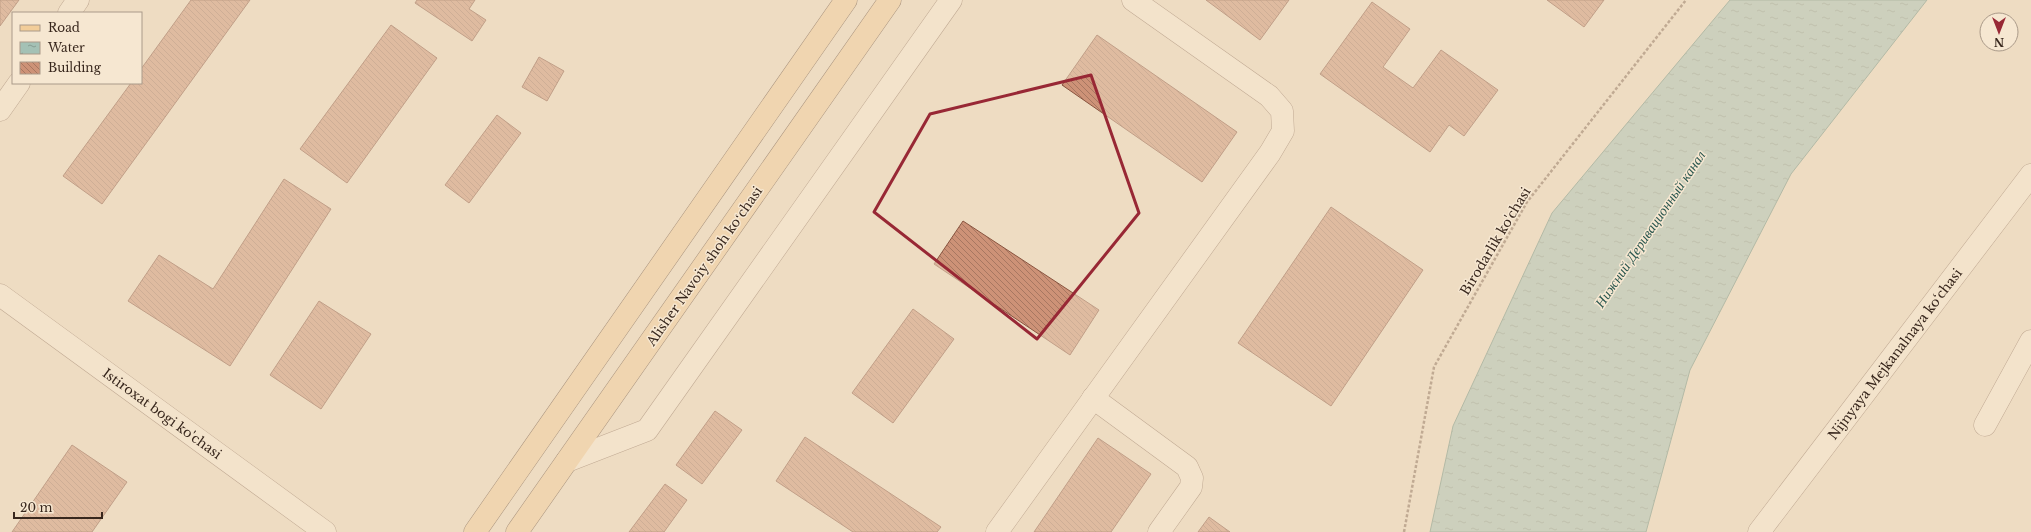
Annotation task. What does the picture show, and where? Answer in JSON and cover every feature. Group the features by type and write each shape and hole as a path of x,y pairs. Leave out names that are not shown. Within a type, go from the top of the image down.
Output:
{"main road":[{"path":"475,532 846,0"},
{"name":"Alisher Navoiy shoh koʻchasi","path":"517,532 890,0"}],"street":[{"path":"70,12 78,0"},
{"path":"567,461 647,430 951,0"},
{"path":"997,532 1266,159 1283,131 1282,111 1269,96 1133,0"},
{"path":"0,110 18,84"},
{"name":"Nijnyaya Mejkanalnaya ko‘chasi","path":"1759,532 2031,175"},
{"name":"Istiroxat bogi ko'chasi","path":"0,295 325,532"},
{"path":"1986,424 2031,341"},
{"path":"1093,398 1187,467 1192,478 1191,487 1159,532"}],"path":[{"name":"Birodarlik ko'chasi","path":"1404,532 1434,367 1528,202 1686,0"}],"highlighted area":[{"path":"1091,75 1139,213 1037,339 874,212 930,114"}],"water":[{"name":"Нижний Деривационный канал","path":"1730,0 1927,0 1791,174 1690,370 1646,532 1430,532 1453,426 1552,213"}],"building":[{"path":"0,0 19,0 0,26"},
{"path":"191,0 250,0 102,204 63,176 130,84 142,84 142,68"},
{"path":"417,0 475,0 469,9 486,20 472,41 415,3"},
{"path":"1206,0 1289,0 1260,40"},
{"path":"1547,0 1604,0 1584,27"},
{"path":"1372,2 1410,29 1383,67 1413,88 1441,50 1498,90 1464,136 1449,125 1430,152 1320,74"},
{"path":"391,25 437,58 347,183 300,149"},
{"path":"1097,35 1237,132 1202,182 1062,85"},
{"path":"539,57 564,71 547,101 522,87"},
{"path":"497,115 521,133 469,203 445,185"},
{"path":"284,179 331,209 230,366 128,301 159,255 213,289"},
{"path":"1331,207 1423,270 1331,406 1238,343"},
{"path":"963,221 1099,310 1070,355 934,264"},
{"path":"319,301 371,334 321,409 270,375"},
{"path":"913,309 954,339 893,423 852,393"},
{"path":"715,411 742,430 702,484 676,465"},
{"path":"805,437 941,527 937,532 853,532 776,481"},
{"path":"1098,438 1151,474 1111,532 1034,532"},
{"path":"72,445 127,482 92,532 12,532"},
{"path":"665,484 687,500 664,532 629,532"},
{"path":"1209,517 1230,532 1198,532"}]}
